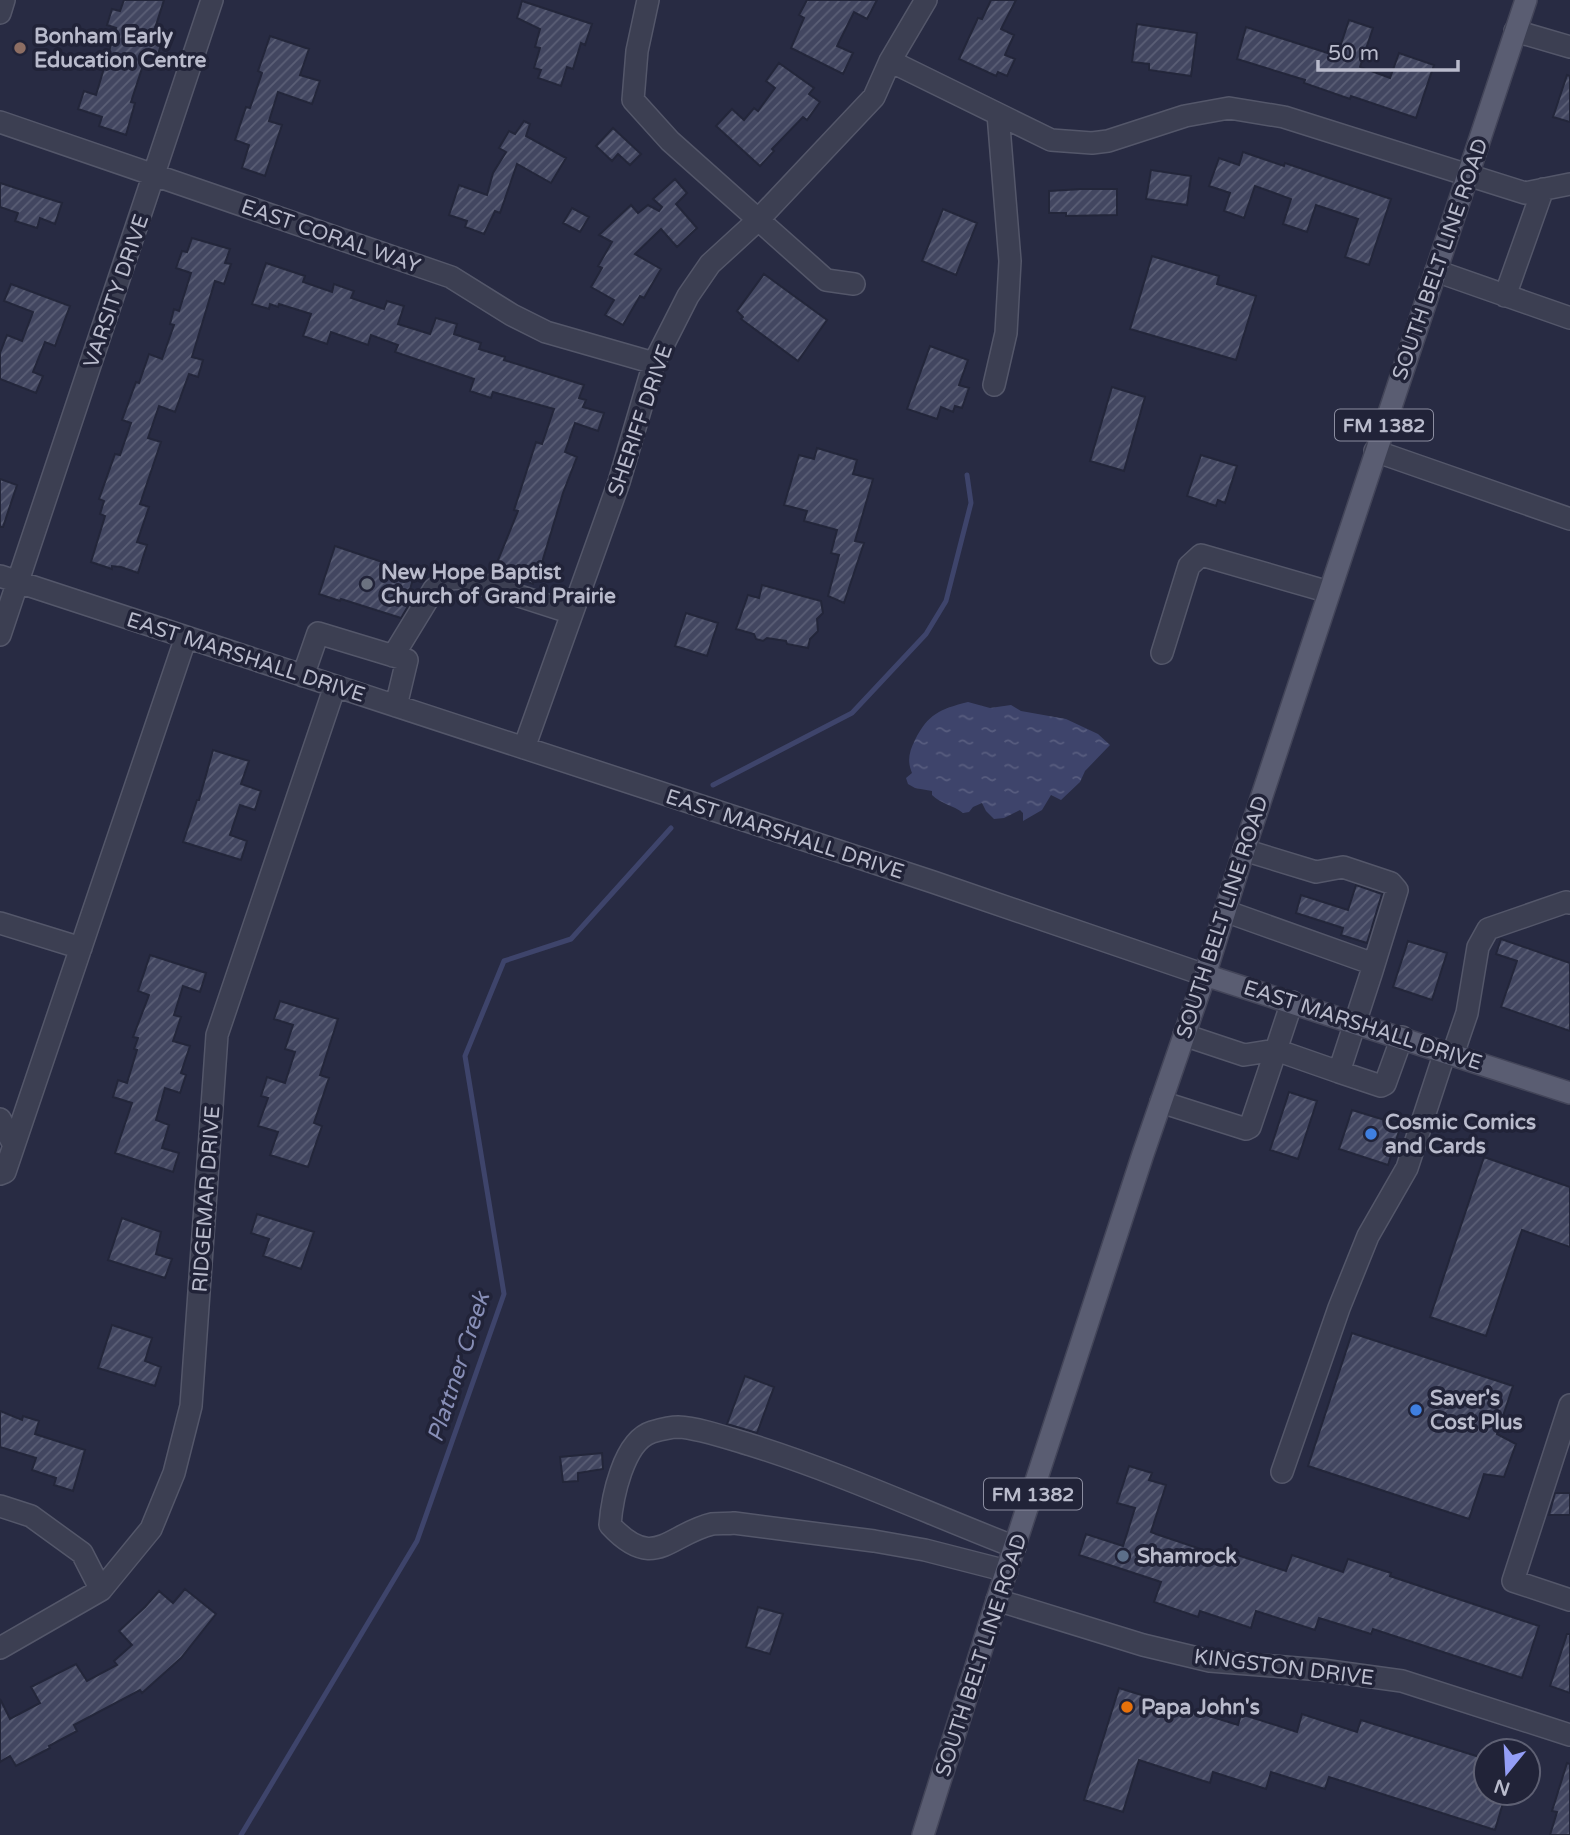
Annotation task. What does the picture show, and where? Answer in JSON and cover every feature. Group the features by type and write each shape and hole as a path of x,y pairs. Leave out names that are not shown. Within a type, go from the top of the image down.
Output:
{"main road":[{"name":"SOUTH BELT LINE ROAD","path":"923,1835 1161,1102 1526,0"},
{"name":"EAST MARSHALL DRIVE","path":"1205,975 1570,1093"}],"street":[{"path":"0,13 4,0"},
{"name":"VARSITY DRIVE","path":"0,635 9,579 155,176 212,0"},
{"path":"648,0 637,51 633,100 670,141 826,280 855,284"},
{"name":"SHERIFF DRIVE","path":"524,748 620,482 654,363 688,296 710,264 757,221 874,97 890,61 926,0"},
{"path":"1515,30 1570,47"},
{"path":"890,61 1051,140 1092,143 1108,141 1185,116 1229,108 1284,117 1525,193 1570,184"},
{"path":"994,385 1006,333 1010,261 998,114"},
{"name":"EAST CORAL WAY","path":"0,122 451,276 512,315 546,332 654,363"},
{"path":"1505,296 1543,189"},
{"path":"1436,271 1570,318"},
{"path":"1375,451 1570,519"},
{"path":"1162,653 1189,566 1201,555 1329,592"},
{"path":"393,656 434,589 448,579 463,578 572,613"},
{"name":"EAST MARSHALL DRIVE","path":"9,579 1205,975"},
{"path":"303,676 318,633 407,660 396,706"},
{"path":"0,1174 5,1172 186,637"},
{"name":"RIDGEMAR DRIVE","path":"0,1648 101,1590 151,1528 174,1473 191,1406 217,1035 335,686"},
{"path":"1244,850 1316,872 1343,867 1391,883 1397,890 1339,1072"},
{"path":"1282,1472 1339,1308 1368,1236 1407,1168 1449,1053 1467,1013 1478,947 1488,929 1566,902 1570,903"},
{"path":"1225,911 1368,962 1372,971"},
{"path":"0,923 81,948"},
{"path":"1161,1102 1245,1129 1250,1127 1292,1002"},
{"path":"1184,1035 1244,1055 1276,1050 1381,1086 1385,1084 1402,1037"},
{"path":"0,1119 14,1145"},
{"path":"1570,1405 1513,1581 1570,1600"},
{"path":"1007,1571 925,1549 734,1524 713,1524 668,1546 653,1549 635,1545 621,1537 610,1525 611,1506 631,1450 649,1433 678,1427 721,1436 783,1455 900,1499 1015,1547"},
{"path":"0,1506 31,1517 82,1553 101,1590"},
{"name":"KINGSTON DRIVE","path":"998,1600 1143,1645 1210,1661 1322,1670 1402,1681 1570,1735"}],"water":[{"path":"968,702 990,708 1011,705 1021,711 1066,719 1098,734 1110,745 1085,771 1080,782 1061,800 1051,795 1042,810 1023,821 1023,813 1020,810 1004,818 994,819 982,803 963,813 943,803 932,795 932,791 908,784 906,778 912,773 909,760 911,749 925,724 942,710"}],"building":[{"path":"124,0 164,0 152,38 162,42 157,57 147,53 131,102 135,103 126,135 99,126 102,117 78,109 84,91 96,95 116,28 107,25 112,9 120,11"},
{"path":"807,0 877,0 867,19 854,12 837,46 853,53 843,74 791,48 804,18 799,15"},
{"path":"991,0 1016,0 1001,29 1014,35 1005,55 1015,59 1007,76 998,72 996,76 959,59 978,18 982,19"},
{"path":"522,1 592,24 585,45 581,43 573,69 567,67 561,86 538,78 541,70 534,68 540,48 535,47 540,29 517,18"},
{"path":"1349,20 1373,28 1360,67 1390,78 1399,53 1434,65 1416,118 1351,96 1350,99 1304,83 1305,80 1237,59 1246,27 1337,56"},
{"path":"1137,24 1197,33 1191,76 1149,70 1149,64 1132,62"},
{"path":"270,36 309,49 300,75 320,81 312,104 278,92 269,121 282,125 265,176 242,168 249,145 235,140 246,107 250,108 262,73 258,71"},
{"path":"779,63 814,88 809,94 820,102 807,120 803,117 772,149 774,151 760,166 716,126 732,109 744,120 754,108 758,111 775,88 766,81"},
{"path":"1567,75 1570,76 1570,122 1553,117"},
{"path":"524,121 530,124 526,136 566,158 551,183 517,164 500,213 495,211 484,234 465,227 467,221 449,215 459,185 487,195 493,173 506,152 499,148 509,131 515,134"},
{"path":"613,128 641,154 630,165 618,154 612,161 596,146"},
{"path":"1243,152 1284,166 1285,163 1391,199 1369,265 1345,257 1358,219 1316,205 1307,232 1283,224 1291,199 1255,186 1244,218 1224,211 1230,193 1209,186 1219,158 1239,165"},
{"path":"1151,170 1191,176 1187,205 1146,199"},
{"path":"675,179 687,193 676,204 697,228 677,247 661,229 635,254 661,269 644,298 640,296 623,325 605,315 614,300 591,287 602,268 598,266 612,242 599,235 631,205 638,213 648,205 659,211 662,207 653,199"},
{"path":"0,183 62,203 55,224 40,218 37,228 15,221 18,213 0,207"},
{"path":"1117,189 1117,215 1066,216 1066,213 1049,213 1049,191"},
{"path":"572,208 589,217 580,232 563,223"},
{"path":"943,209 977,223 956,275 922,261"},
{"path":"192,238 230,249 225,263 231,264 224,284 215,281 192,357 203,360 198,377 189,374 175,412 159,406 148,438 161,442 140,504 149,507 137,542 147,545 138,573 121,567 112,566 112,569 91,562 105,516 100,514 104,501 99,499 115,454 120,455 131,423 122,420 136,382 139,383 149,354 162,359 174,325 170,324 174,309 179,311 191,273 176,268 182,251 187,252"},
{"path":"1152,256 1219,276 1217,284 1256,296 1236,360 1130,329"},
{"path":"266,263 305,276 303,282 332,292 334,284 354,291 351,298 384,309 387,301 404,306 398,324 430,334 436,318 457,324 454,334 481,343 479,349 505,357 504,360 584,385 579,398 586,400 583,407 604,413 598,431 575,423 565,452 577,457 540,569 536,568 533,584 494,570 518,511 514,510 536,442 542,444 554,409 493,392 491,398 470,391 474,379 395,352 398,345 371,335 368,345 331,332 327,344 303,336 311,314 279,304 278,307 270,304 269,309 252,304"},
{"path":"764,274 827,320 798,361 741,319 743,317 737,311"},
{"path":"11,284 70,306 55,346 45,342 33,372 43,376 36,393 0,379 0,353 7,335 22,341 33,312 4,301"},
{"path":"930,346 968,360 959,385 969,388 962,408 955,406 953,412 941,407 937,419 907,409"},
{"path":"1112,387 1145,397 1124,471 1090,461"},
{"path":"817,448 857,460 853,474 873,479 855,541 864,543 844,603 828,596 839,555 831,553 837,530 804,521 807,511 784,505 799,455 814,459"},
{"path":"1201,455 1237,466 1225,503 1218,500 1216,506 1187,496"},
{"path":"0,479 17,485 3,527 0,527"},
{"name":"New Hope Baptist Church of Grand Prairie","path":"335,546 415,573 406,602 410,603 401,618 319,594"},
{"path":"762,585 821,601 823,613 817,619 818,631 810,639 808,648 767,638 763,641 756,639 754,634 736,629 748,595 759,598"},
{"path":"686,613 718,623 707,656 675,646"},
{"path":"213,750 249,761 241,784 261,791 255,810 240,805 230,835 247,841 241,860 183,842 199,800"},
{"path":"1356,885 1382,894 1367,943 1341,935 1343,928 1296,913 1301,895 1348,910"},
{"path":"1501,939 1570,963 1570,1031 1501,1007 1517,961 1496,954"},
{"path":"1408,941 1447,953 1432,1000 1393,987"},
{"path":"150,955 206,973 200,992 183,986 174,1015 181,1017 173,1041 190,1046 181,1073 186,1075 180,1093 165,1088 156,1120 169,1125 162,1148 179,1153 173,1172 115,1153 132,1103 113,1097 118,1080 127,1083 137,1050 134,1049 138,1038 133,1037 149,995 138,991"},
{"path":"280,1001 338,1019 320,1075 329,1078 314,1123 322,1126 308,1167 270,1155 278,1132 258,1126 268,1098 261,1096 267,1077 285,1083 295,1052 285,1049 293,1025 274,1019"},
{"path":"1289,1092 1317,1101 1298,1159 1270,1150"},
{"path":"1352,1110 1401,1125 1388,1165 1339,1149"},
{"path":"1484,1157 1570,1187 1570,1247 1522,1230 1486,1336 1430,1317"},
{"path":"257,1214 314,1232 301,1269 263,1256 269,1239 251,1233"},
{"path":"122,1218 161,1232 156,1254 172,1259 165,1278 108,1260"},
{"path":"112,1325 152,1338 145,1361 161,1367 155,1386 98,1368"},
{"name":"Saver's Cost Plus","path":"1352,1333 1513,1386 1497,1434 1516,1444 1504,1477 1484,1474 1469,1519 1308,1466"},
{"path":"745,1376 774,1387 757,1433 727,1424"},
{"path":"0,1411 22,1420 23,1416 39,1421 35,1434 85,1450 73,1491 54,1485 56,1478 32,1470 36,1458 0,1447"},
{"path":"602,1453 603,1469 578,1473 578,1481 563,1482 560,1457"},
{"path":"1129,1466 1152,1473 1149,1480 1166,1485 1151,1532 1156,1534 1227,1558 1228,1552 1286,1571 1292,1555 1343,1572 1348,1559 1391,1573 1390,1576 1539,1626 1522,1678 1373,1629 1371,1634 1319,1618 1315,1630 1256,1611 1251,1628 1200,1611 1198,1617 1154,1602 1161,1582 1079,1555 1086,1534 1123,1546 1135,1508 1117,1503"},
{"path":"1555,1493 1570,1493 1570,1515 1549,1515"},
{"path":"185,1589 216,1614 181,1658 142,1693 140,1690 74,1725 77,1731 49,1746 50,1748 16,1766 10,1756 0,1762 0,1699 10,1719 40,1703 31,1687 76,1664 87,1681 117,1665 114,1661 132,1645 119,1631 159,1591 173,1603"},
{"path":"758,1607 783,1614 770,1654 746,1647"},
{"path":"1567,1634 1570,1634 1570,1693 1550,1686"},
{"path":"1119,1688 1238,1725 1241,1714 1297,1732 1302,1714 1357,1732 1361,1720 1472,1755 1472,1807 1502,1807 1495,1830 1329,1777 1325,1789 1271,1772 1266,1789 1213,1772 1210,1783 1139,1760 1123,1812 1084,1800"},
{"path":"1567,1763 1570,1764 1570,1835 1550,1835 1557,1812 1552,1811"}],"waterway":[{"name":"Plattner Creek","path":"713,785 852,713 926,634 946,601 971,503 967,475"},
{"name":"Plattner Creek","path":"241,1835 417,1541 504,1294 465,1056 504,961 571,939 671,828"}],"place":[{"name":"Bonham Early Education Centre","path":"20,48"},
{"name":"New Hope Baptist Church of Grand Prairie","path":"367,584"},
{"name":"Cosmic Comics and Cards","path":"1371,1134"},
{"name":"Saver's Cost Plus","path":"1416,1410"},
{"name":"Shamrock","path":"1123,1556"},
{"name":"Papa John's","path":"1127,1707"}]}
